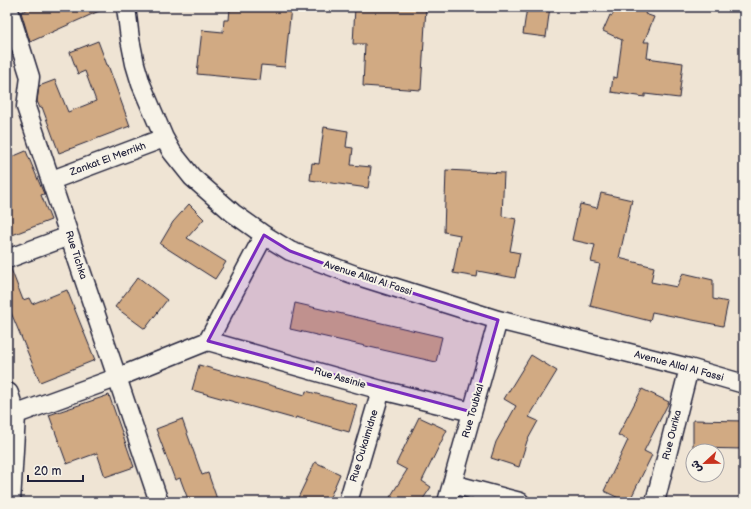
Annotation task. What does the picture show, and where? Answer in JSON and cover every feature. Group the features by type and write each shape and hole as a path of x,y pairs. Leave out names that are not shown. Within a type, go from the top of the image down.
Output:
{"street":[{"name":"Rue Tichka","path":"8,7 30,77 26,107 52,180 116,378 159,502"},
{"name":"Avenue Allal Al Fassi","path":"126,7 130,39 141,84 164,138 172,152 192,177 234,213 264,235 290,251 355,275 498,320 689,368 744,384"},
{"name":"Zankat El Merrikh","path":"52,180 164,138"},
{"path":"14,415 116,378 208,341 264,235"},
{"path":"7,259 69,236"},
{"name":"Rue Toubkal","path":"447,502 498,320"},
{"name":"Rue Assinie","path":"208,341 381,390 472,412"},
{"name":"Rue Ourika","path":"655,502 689,368"},
{"name":"Rue Oukaimidne","path":"348,502 381,390"},
{"path":"7,394 14,415 9,502"},
{"path":"452,484 520,502"}],"highlighted area":[{"path":"264,235 290,251 355,275 498,320 472,412 208,341"}],"building":[{"path":"34,7 108,7 30,42 21,12"},
{"path":"240,7 291,7 285,67 261,65 259,80 197,74 202,30 223,32 224,20 229,20 230,8 240,9"},
{"path":"355,7 426,7 421,90 363,86 365,44 353,44"},
{"path":"527,7 550,7 546,37 523,34"},
{"path":"616,7 648,7 645,14 654,17 644,42 649,42 647,58 683,63 679,98 645,94 645,97 611,92 613,77 617,78 622,40 603,31 610,15 612,16"},
{"path":"98,41 130,126 59,153 42,107 40,108 37,101 39,86 55,80 68,112 96,101 85,71 78,74 70,52"},
{"path":"324,127 348,131 346,147 353,148 351,165 371,167 368,188 310,180 312,163 319,164"},
{"path":"26,151 44,194 41,195 51,220 7,237 7,159"},
{"path":"446,170 504,173 502,216 516,219 510,251 520,253 515,278 478,271 477,277 453,273 460,235 444,232"},
{"path":"601,193 632,200 619,258 654,267 651,282 677,287 683,273 713,280 713,299 728,302 723,326 652,312 650,321 590,306 600,264 591,262 595,245 572,240 580,204 597,208"},
{"path":"189,204 204,219 187,238 226,262 215,279 160,244 173,222"},
{"path":"7,269 11,269 23,300 29,298 32,304 67,290 95,360 40,382 7,303"},
{"path":"138,277 167,300 145,329 115,307"},
{"path":"295,303 442,337 436,362 290,329"},
{"path":"531,355 557,371 529,417 538,421 527,441 519,467 491,458 496,442 516,406 504,399"},
{"path":"199,365 305,395 306,391 357,405 349,432 296,417 295,419 192,390"},
{"path":"642,389 669,402 644,451 652,455 629,502 627,502 604,491 628,440 618,435"},
{"path":"109,395 134,467 105,477 97,453 67,464 49,415"},
{"path":"419,417 447,430 422,481 431,487 421,502 387,502 407,470 396,464"},
{"path":"182,419 202,475 208,473 218,502 189,502 180,478 175,480 156,429"},
{"path":"693,420 744,421 744,449 725,449 725,443 693,443"},
{"path":"315,462 340,474 328,502 296,502"}]}
